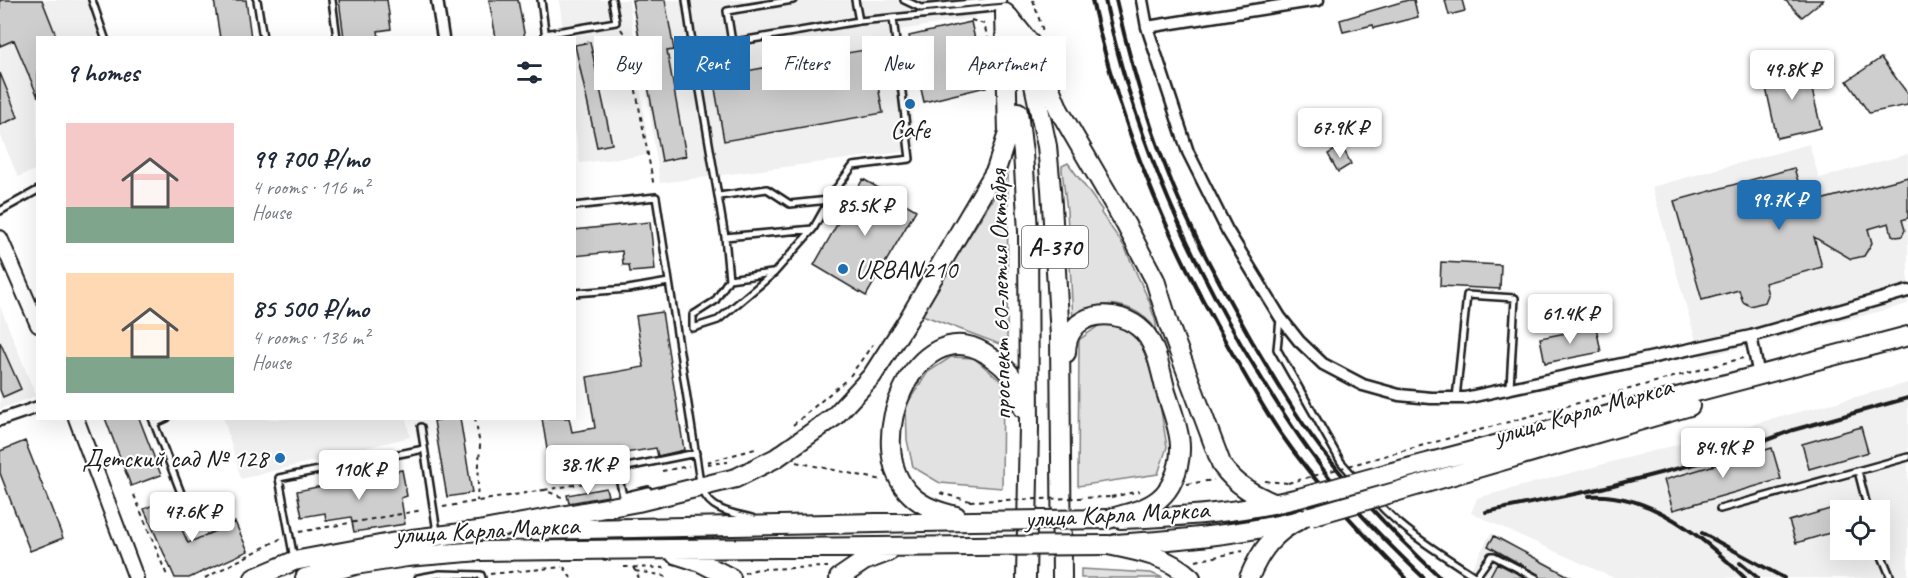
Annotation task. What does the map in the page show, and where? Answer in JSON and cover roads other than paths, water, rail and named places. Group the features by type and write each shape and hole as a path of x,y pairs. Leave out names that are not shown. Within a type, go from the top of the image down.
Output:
{"main road":[{"name":"проспект 60-летия Октября","path":"1004,5 1023,153 1028,231 1029,427 1026,578"},
{"name":"проспект 60-летия Октября","path":"1004,5 1034,85 1047,146 1060,336 1062,578"},
{"path":"1004,5 1033,47 1059,110 1155,280 1169,325 1222,466 1230,477 1252,494 1276,504"},
{"path":"478,531 638,502 696,483 736,478 776,458 834,417 872,376 908,320 996,170 1008,133 1004,5"},
{"path":"1062,487 1066,343 1082,322 1093,316 1118,315 1132,321 1145,334 1155,352 1180,436 1181,454 1170,486 1159,499 1141,509 1108,519"},
{"name":"улица Карла Маркса","path":"1276,504 1299,498 1387,464 1759,376 1908,336"},
{"path":"973,521 935,511 911,496 899,480 892,461 890,437 892,417 899,396 926,358 940,348 957,345 978,349 998,361 1013,378 1029,427"},
{"name":"улица Карла Маркса","path":"305,578 355,566 418,556 480,551 1108,545 1240,532 1306,518 1761,385 1908,346"},
{"path":"478,531 1173,517 1276,504"},
{"path":"1249,578 1265,546 1282,530 1306,518"},
{"name":"улица Карла Маркса","path":"254,578 294,561 478,531"},
{"path":"1108,545 1162,558 1191,578"},
{"path":"844,574 879,554 914,546"},
{"path":"647,549 686,556 730,578"}],"street":[{"path":"437,0 443,36"},
{"path":"1142,0 1147,27 1188,153 1227,230 1280,317 1299,342 1323,364 1363,385 1399,395 1456,398 1750,336 1908,291"},
{"path":"1147,27 1286,2 1318,0"},
{"path":"0,238 36,317"},
{"path":"1750,336 1759,376"},
{"path":"0,420 36,408"},
{"path":"77,420 136,578"}],"lane":[{"path":"92,0 104,36"},
{"path":"257,0 262,36"},
{"path":"332,0 337,36"},
{"path":"541,0 546,36 616,22 612,0"},
{"path":"686,0 691,36"},
{"path":"731,36 727,11 793,0"},
{"path":"855,0 859,21"},
{"path":"904,0 921,8 1004,5"},
{"path":"750,39 859,21 1004,5"},
{"path":"700,90 719,196 729,279 715,301 693,315 693,328 718,320 774,273 813,229 829,200 853,166 910,159 893,18"},
{"path":"719,196 767,189 790,204 829,200"},
{"path":"0,211 36,191"},
{"path":"576,206 656,197 698,465 696,483 706,499 720,510 777,525"},
{"path":"725,237 813,229"},
{"path":"729,279 774,273"},
{"path":"576,293 628,289 669,282"},
{"path":"1456,398 1467,295 1515,298 1510,388"},
{"path":"1280,317 1277,349 1341,462 1364,488"},
{"path":"153,422 193,524"},
{"path":"421,427 437,536"},
{"path":"294,561 279,478 424,448"},
{"path":"656,489 623,496 617,469 696,453"},
{"path":"1720,509 1908,457"},
{"path":"1858,471 1865,500"},
{"path":"1371,496 1391,518 1476,577 1488,558 1494,556 1536,578"},
{"path":"1884,560 1891,578"},
{"path":"418,578 440,574 481,576"}],"railway":[{"path":"1092,0 1103,47 1131,137 1167,225 1209,311 1274,424 1295,453 1340,509 1406,578"},
{"path":"1105,0 1129,91 1160,178 1197,263 1242,346 1269,391 1319,464 1369,523 1424,578"},
{"path":"1116,0 1140,90 1171,180 1203,250 1252,341 1298,416 1329,459 1383,521 1441,578"},
{"path":"1486,512 1594,490 1722,457 1793,430 1908,398"},
{"path":"1589,496 1612,497 1655,510 1694,533 1745,578"},
{"path":"1702,533 1784,578"},
{"path":"1740,563 1758,578"}],"place":[{"name":"Cafe","path":"910,104"},
{"name":"URBAN210","path":"843,269"},
{"name":"Детский сад № 128","path":"280,458"}]}
